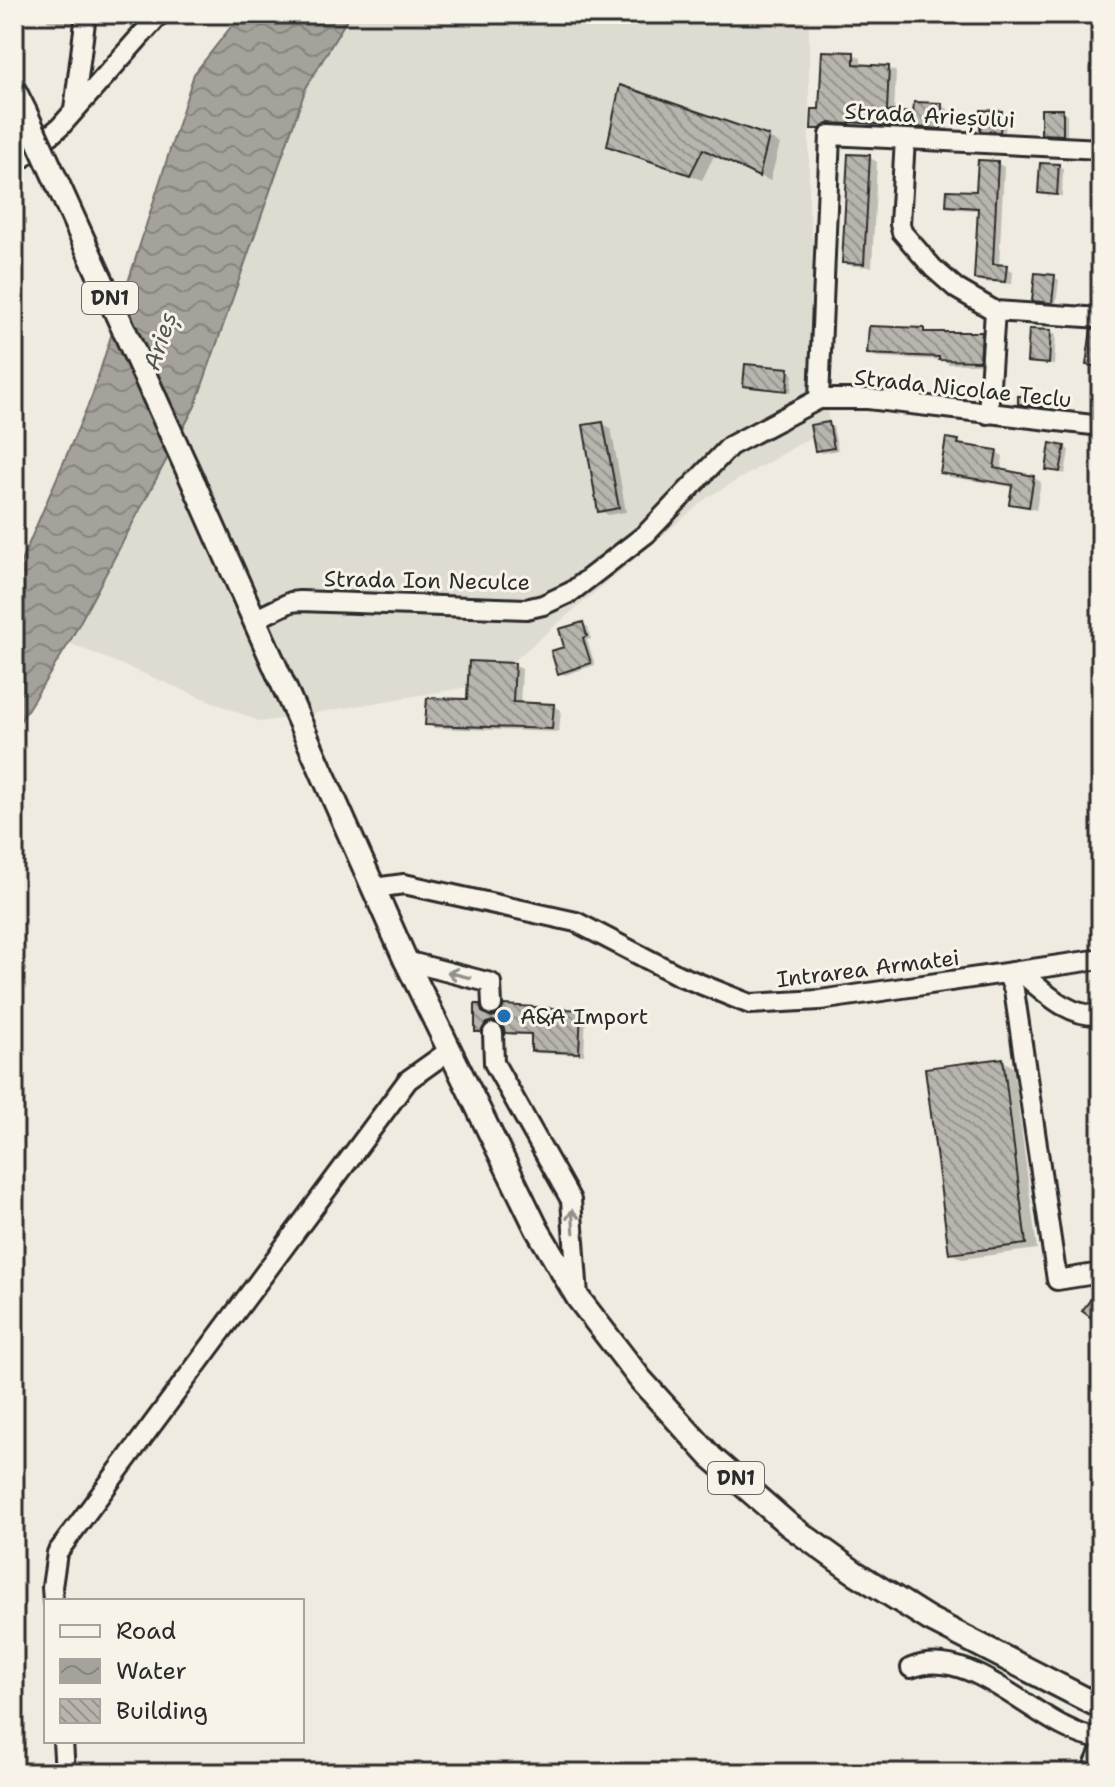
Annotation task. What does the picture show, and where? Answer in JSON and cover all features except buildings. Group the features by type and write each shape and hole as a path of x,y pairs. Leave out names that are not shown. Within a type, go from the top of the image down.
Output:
{"main road":[{"name":"DN1","path":"14,90 194,484 406,961 537,1229 578,1298 641,1380 711,1457 789,1525 854,1572 929,1619 1101,1707"}],"street":[{"path":"74,110 86,14"},
{"path":"14,165 60,127 160,14"},
{"name":"Strada Arieșului","path":"819,399 828,138 832,134 1101,149"},
{"path":"905,139 900,224 902,232 933,268 957,289 995,311 1101,318"},
{"path":"988,414 995,311"},
{"name":"Strada Nicolae Teclu","path":"819,399 868,399 1101,426"},
{"name":"Strada Ion Neculce","path":"254,620 291,602 300,601 526,609 543,605 571,592 646,534 730,446 819,399"},
{"name":"Intrarea Armatei","path":"374,888 404,884 576,922 678,975 750,1004 820,1000 1101,959"},
{"path":"406,961 491,983 492,1005"},
{"path":"1013,972 1072,1012 1085,1017 1101,1015"},
{"path":"1013,972 1057,1280 1101,1273"},
{"path":"493,1033 494,1063 571,1200 578,1298"},
{"path":"53,1599 57,1553 408,1080 450,1050"},
{"path":"911,1668 926,1661 957,1667 989,1680 1064,1728 1101,1739"},
{"path":"63,1743 65,1773"},
{"path":"1091,1773 1101,1750"}],"shaded area":[{"path":"350,14 809,14 809,204 829,427 708,497 486,684 261,722 69,643 195,406 306,88"}],"water":[{"name":"Arieș","path":"241,14 350,14 306,88 195,406 69,643 14,731 14,578 92,396 194,74"}],"place":[{"name":"A&A Import","path":"504,1016"}]}
